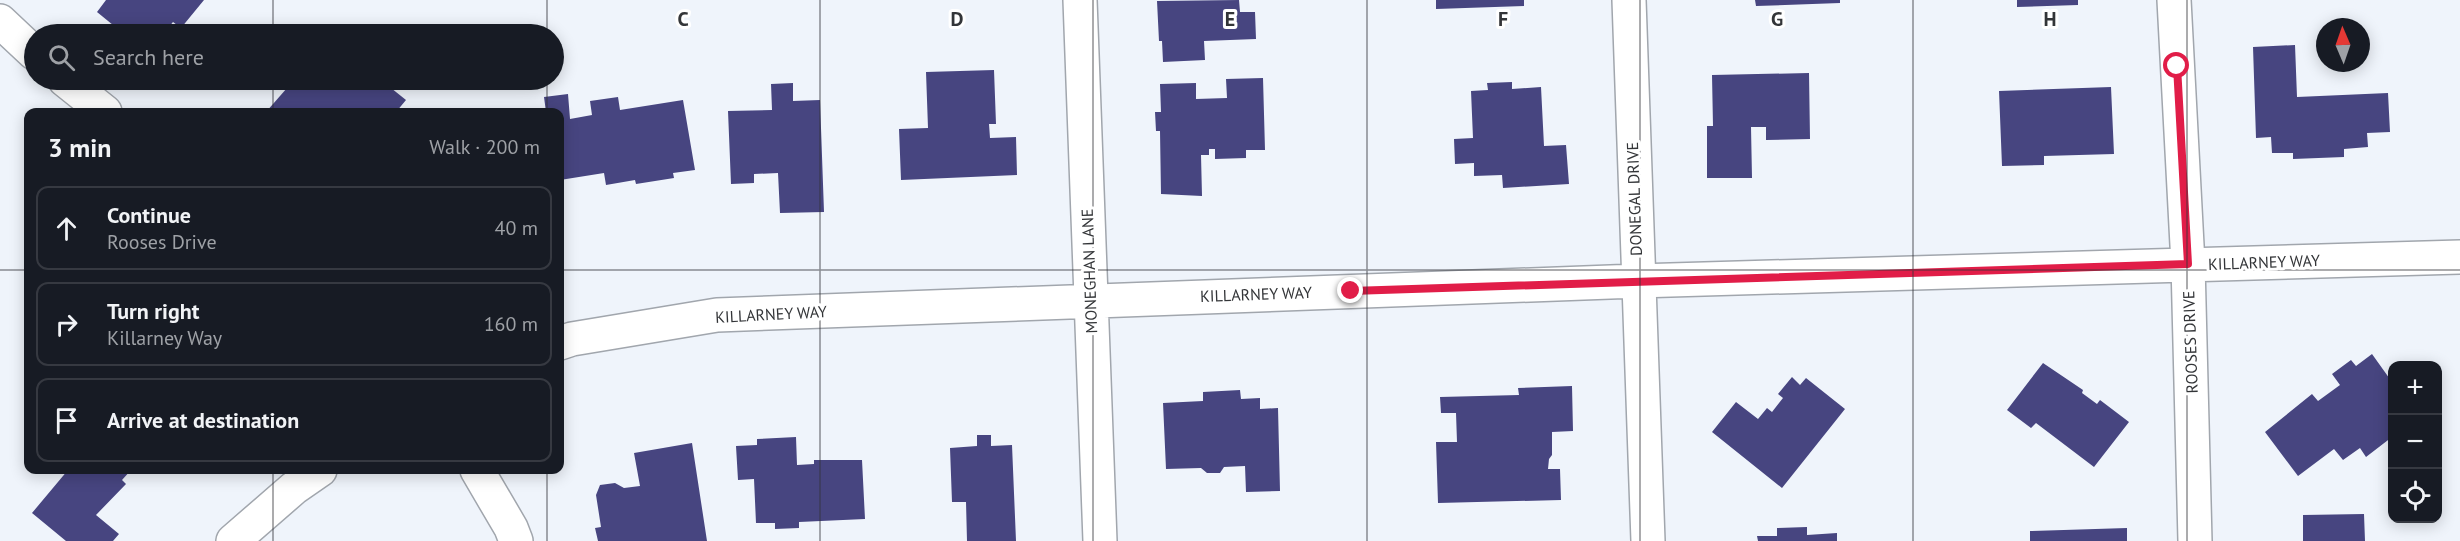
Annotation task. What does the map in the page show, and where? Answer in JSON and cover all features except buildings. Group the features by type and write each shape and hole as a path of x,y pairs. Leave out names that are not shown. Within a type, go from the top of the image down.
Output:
{"street":[{"name":"MONEGHAN LANE","path":"1080,0 1089,300 1100,541"},
{"name":"DONEGAL DRIVE","path":"1629,0 1637,281 1648,541"},
{"name":"ROOSES DRIVE","path":"2174,0 2188,264 2195,541"},
{"path":"0,21 24,43"},
{"path":"78,90 100,108"},
{"name":"KILLARNEY WAY","path":"564,342 572,339 717,315 1637,281 2460,257"},
{"path":"233,541 294,488 314,474"},
{"path":"479,474 512,528 516,541"}],"route":[{"path":"1351,291 2188,264 2177,66"}]}
